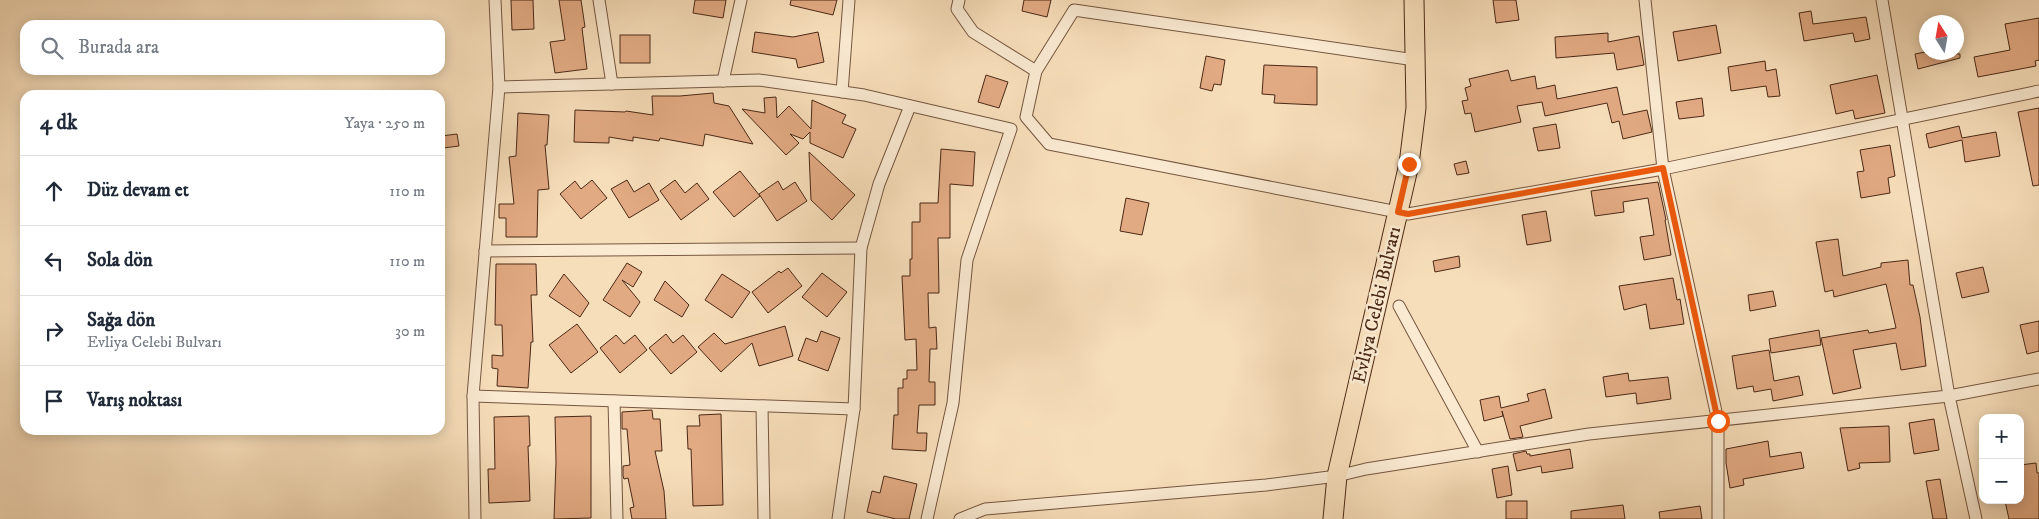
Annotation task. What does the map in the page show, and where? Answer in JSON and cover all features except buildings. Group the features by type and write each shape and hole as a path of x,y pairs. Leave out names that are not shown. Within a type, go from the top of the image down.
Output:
{"main road":[{"name":"Evliya Celebi Bulvarı","path":"1333,519 1337,476 1409,164 1416,108 1414,0"}],"street":[{"path":"476,519 473,396 499,87 495,0"},
{"path":"599,0 612,84"},
{"path":"723,81 740,0"},
{"path":"842,92 849,0"},
{"path":"959,0 957,9 973,32 1036,71"},
{"path":"1645,0 1663,168 1718,421 1718,519"},
{"path":"1882,0 1949,396 1976,519"},
{"path":"1415,60 1074,10 1036,71 1026,117 1049,144 1408,214 1663,168 2039,91"},
{"path":"499,87 759,80 842,92 1011,130 967,260 953,403 927,519"},
{"path":"838,519 854,408 861,248 880,184 910,106"},
{"path":"485,250 861,248"},
{"path":"1398,306 1478,452"},
{"path":"960,519 985,509 1266,486 1590,434 1949,396 2039,379"},
{"path":"473,396 854,408"},
{"path":"614,401 617,519"},
{"path":"762,406 764,519"}],"route":[{"path":"1409,164 1398,212 1408,214 1663,168 1718,421"}]}
